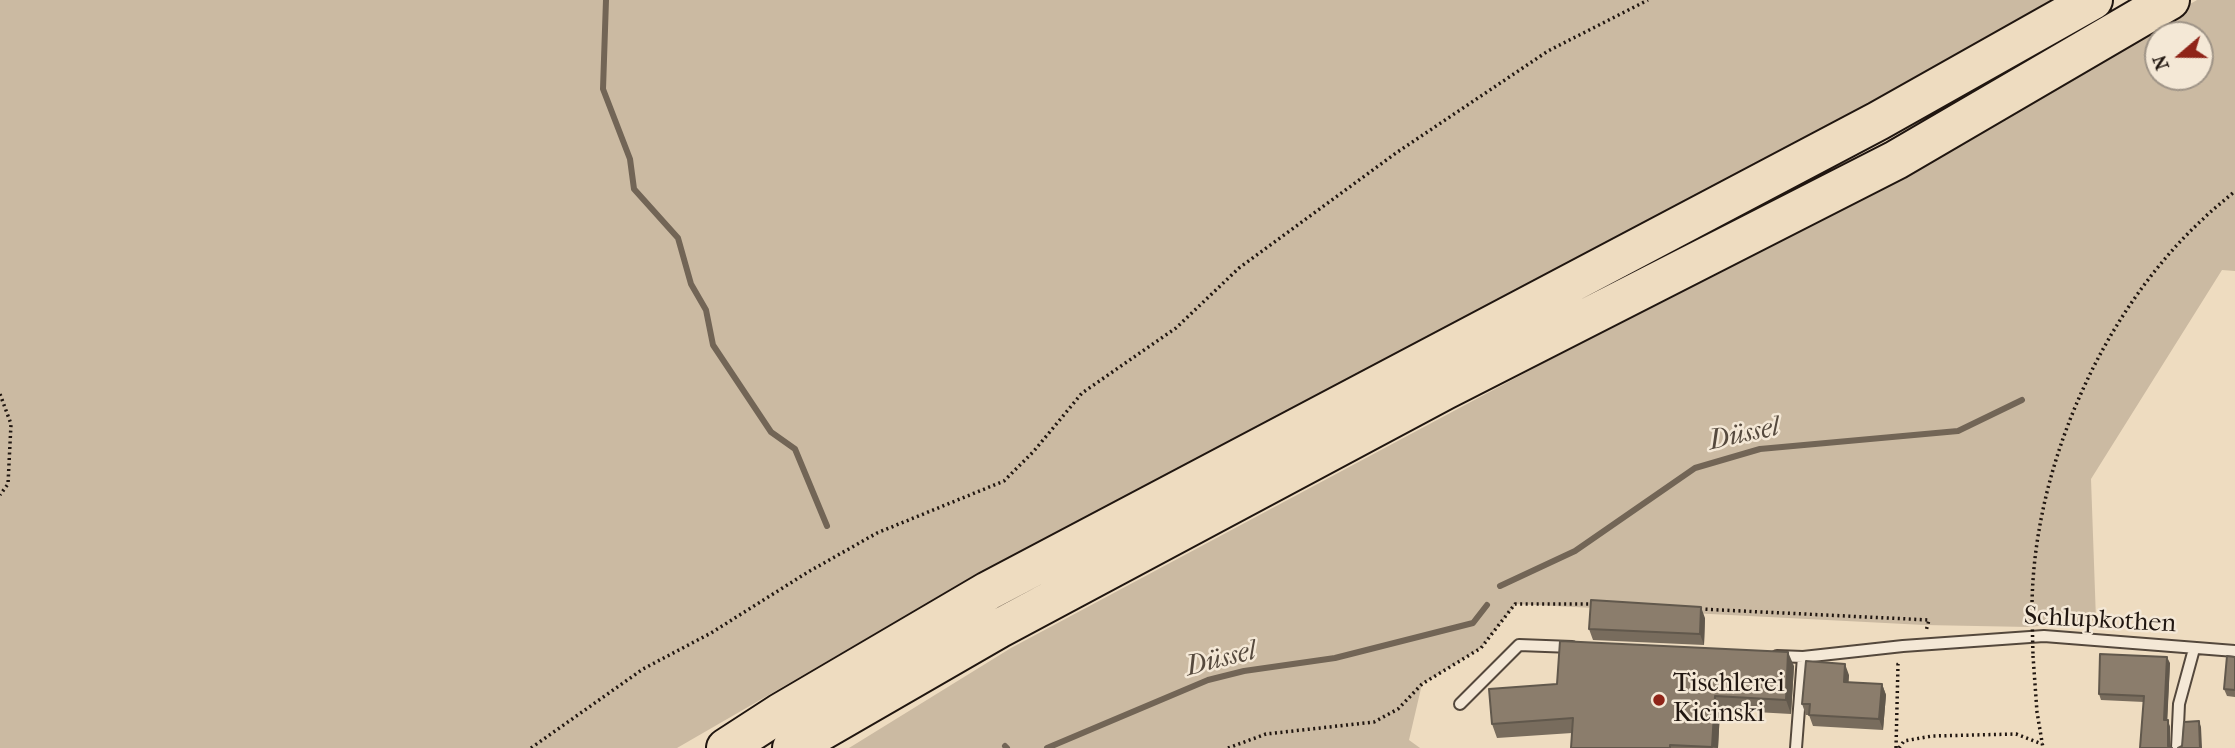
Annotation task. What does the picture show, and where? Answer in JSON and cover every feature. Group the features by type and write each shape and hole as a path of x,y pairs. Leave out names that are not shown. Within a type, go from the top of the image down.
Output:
{"highway":[{"path":"726,748 780,713 988,591 1878,121 2093,0"},
{"path":"792,748 998,629 1409,409 1896,160 2170,0"}],"lane":[{"name":"Schlupkothen","path":"1766,656 1803,657 1903,646 1922,647 2044,636 2235,651"},
{"path":"1460,704 1519,645 1588,648"},
{"path":"2177,748 2179,704 2194,649"},
{"path":"1796,748 1803,657"}],"path":[{"path":"531,748 643,669 711,633 866,539 1003,481 1034,451 1082,393 1176,328 1239,268 1396,153 1548,51 1648,0"},
{"path":"2042,746 2033,656 2034,557 2055,461 2093,369 2145,284 2202,220 2235,191"},
{"path":"0,394 11,424 8,484 0,495"},
{"path":"1898,748 1898,664 1922,647"},
{"path":"1898,748 1904,741 1979,733 2016,734 2042,746"}],"shaded area":[{"path":"0,0 2058,0 1993,39 992,566 677,748 0,748"},
{"path":"2197,0 2235,0 2235,271 2222,270 2091,479 2096,620 2029,627 1924,625 1516,604 1481,648 1422,684 1409,740 1420,748 849,748 1011,648 1551,359 1779,241 2144,31 2144,91 2214,91 2214,21 2161,21"}],"building":[{"path":"1591,600 1701,607 1700,634 1589,629"},
{"name":"Tischlerei Kicinski","path":"1560,641 1788,652 1786,700 1715,696 1712,747 1670,745 1670,748 1571,748 1573,718 1492,724 1489,689 1557,684"},
{"path":"2100,654 2167,657 2164,720 2168,720 2168,746 2172,748 2140,748 2144,696 2099,694"},
{"path":"2227,656 2235,657 2235,690 2224,689"},
{"path":"1806,661 1845,664 1844,682 1882,684 1879,719 1809,715 1810,704 1802,704"},
{"path":"2199,721 2200,748 2178,748 2182,746 2184,722"}],"waterway":[{"path":"606,0 603,89 630,159 634,189 678,238 691,284 706,310 713,345 771,432 795,449 827,526"},
{"name":"Düssel","path":"1500,586 1575,551 1695,468 1760,449 1958,431 2022,400"},
{"name":"Düssel","path":"1047,748 1208,680 1244,671 1335,658 1473,623 1487,605"}],"place":[{"name":"Tischlerei Kicinski","path":"1659,700"}]}
